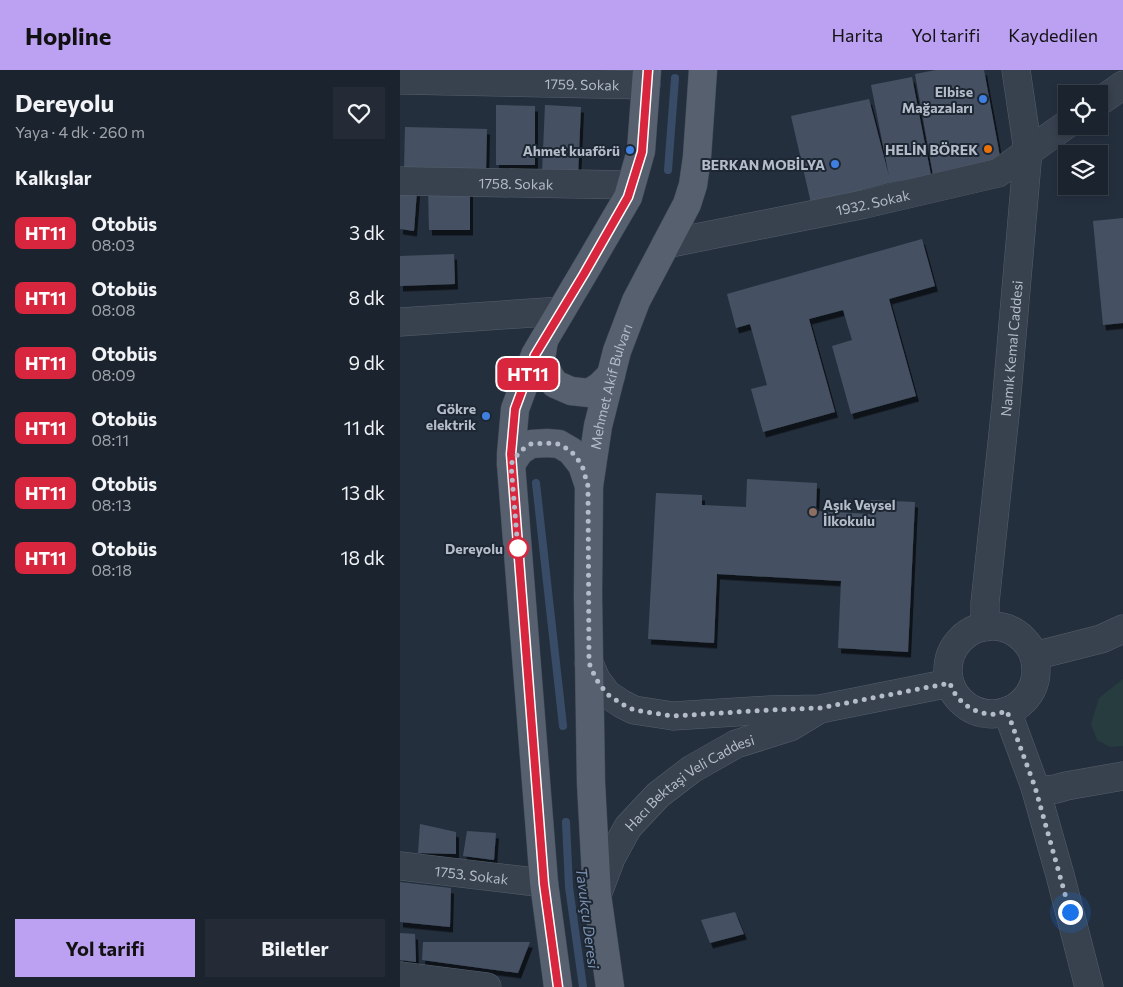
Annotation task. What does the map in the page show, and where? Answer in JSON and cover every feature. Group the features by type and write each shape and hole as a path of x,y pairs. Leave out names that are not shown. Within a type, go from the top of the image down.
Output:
{"main road":[{"name":"Mehmet Akif Bulvarı","path":"610,987 597,895 591,783 588,486 598,426 617,351 636,301 687,204 693,185 697,157 703,70"},
{"path":"558,987 544,884 511,464 515,409 535,355 628,197 642,152 647,78"},
{"path":"545,339 541,359 544,368 555,384 571,391 589,393 600,386 610,375"},
{"path":"511,464 520,451 531,444 559,444 571,451 582,465 588,486"}],"street":[{"name":"Namık Kemal Caddesi","path":"985,627 985,603 1006,405 1028,151 1016,70"},
{"name":"1759. Sokak","path":"400,80 515,76 647,78"},
{"path":"1108,96 1123,85"},
{"name":"1932. Sokak","path":"666,244 865,204 998,173 1058,130"},
{"name":"1758. Sokak","path":"400,181 632,185"},
{"path":"400,322 561,311"},
{"path":"990,626 1004,628 1017,634 1027,644 1034,656 1036,669 1031,689 1019,705 1007,711 994,714 968,707 958,698 950,683 948,673 949,659 955,646 964,636 977,628 990,626"},
{"path":"1034,656 1101,639 1123,629"},
{"name":"Hacı Bektaşi Veli Caddesi","path":"589,663 596,679 607,694 622,704 634,710 673,716 820,708 950,683"},
{"name":"Hacı Bektaşi Veli Caddesi","path":"597,895 611,858 628,827 658,795 692,769 736,744 790,727 820,708"},
{"path":"1007,711 1035,787 1089,987"},
{"path":"1035,787 1043,790 1056,789 1123,776"},
{"name":"1753. Sokak","path":"400,866 544,884"},
{"path":"400,976 431,983 486,987"}],"green space":[{"path":"1123,679 1123,746 1110,747 1097,740 1091,724 1099,698"}],"building":[{"path":"936,70 984,70 1001,162 933,175 915,74"},
{"path":"912,77 931,175 890,183 811,203 791,116 869,99 889,176 871,85"},
{"path":"496,105 535,106 535,165 496,165"},
{"path":"545,105 581,107 578,176 542,174"},
{"path":"405,127 487,129 486,172 404,171"},
{"path":"428,188 470,188 470,230 429,230"},
{"path":"400,189 417,191 414,231 400,229"},
{"path":"1123,218 1123,323 1103,325 1093,221"},
{"path":"922,239 935,286 889,299 916,396 851,414 832,346 852,340 843,310 809,319 835,412 763,432 751,389 767,385 750,324 736,328 727,294"},
{"path":"454,254 455,284 400,286 400,256"},
{"path":"747,479 817,483 816,511 870,514 871,500 915,502 908,652 838,648 841,581 717,574 714,643 648,639 656,493 702,495 702,505 746,507"},
{"path":"420,824 456,832 456,854 418,853"},
{"path":"467,831 496,833 494,860 463,856"},
{"path":"400,882 451,888 450,927 400,922"},
{"path":"735,912 744,934 710,943 701,920"},
{"path":"400,933 415,934 416,962 400,960"},
{"path":"423,942 530,942 518,973 422,960"}],"waterway":[{"name":"Tavukçu Deresi","path":"668,170 675,78"},
{"name":"Tavukçu Deresi","path":"536,483 563,726"},
{"name":"Tavukçu Deresi","path":"566,822 569,887 583,987"}],"bus line":[{"name":"HT11","path":"558,987 544,884 511,454 513,424 515,409 535,355 628,197 642,152 648,70"}],"place":[{"name":"Elbise Mağazaları","path":"983,99"},
{"name":"HELİN BÖREK","path":"988,149"},
{"name":"Ahmet kuaförü","path":"630,150"},
{"name":"BERKAN MOBİLYA","path":"835,164"},
{"name":"Gökre elektrik","path":"486,416"},
{"name":"Aşık Veysel İlkokulu","path":"813,512"},
{"name":"Dereyolu","path":"518,548"}],"route":[{"path":"518,548 518,550 511,464 520,451 531,444 559,444 571,451 582,465 588,486 589,663 596,679 607,694 634,710 673,716 820,708 950,683 958,698 968,707 994,714 1007,711 1035,787 1070,912"}]}
